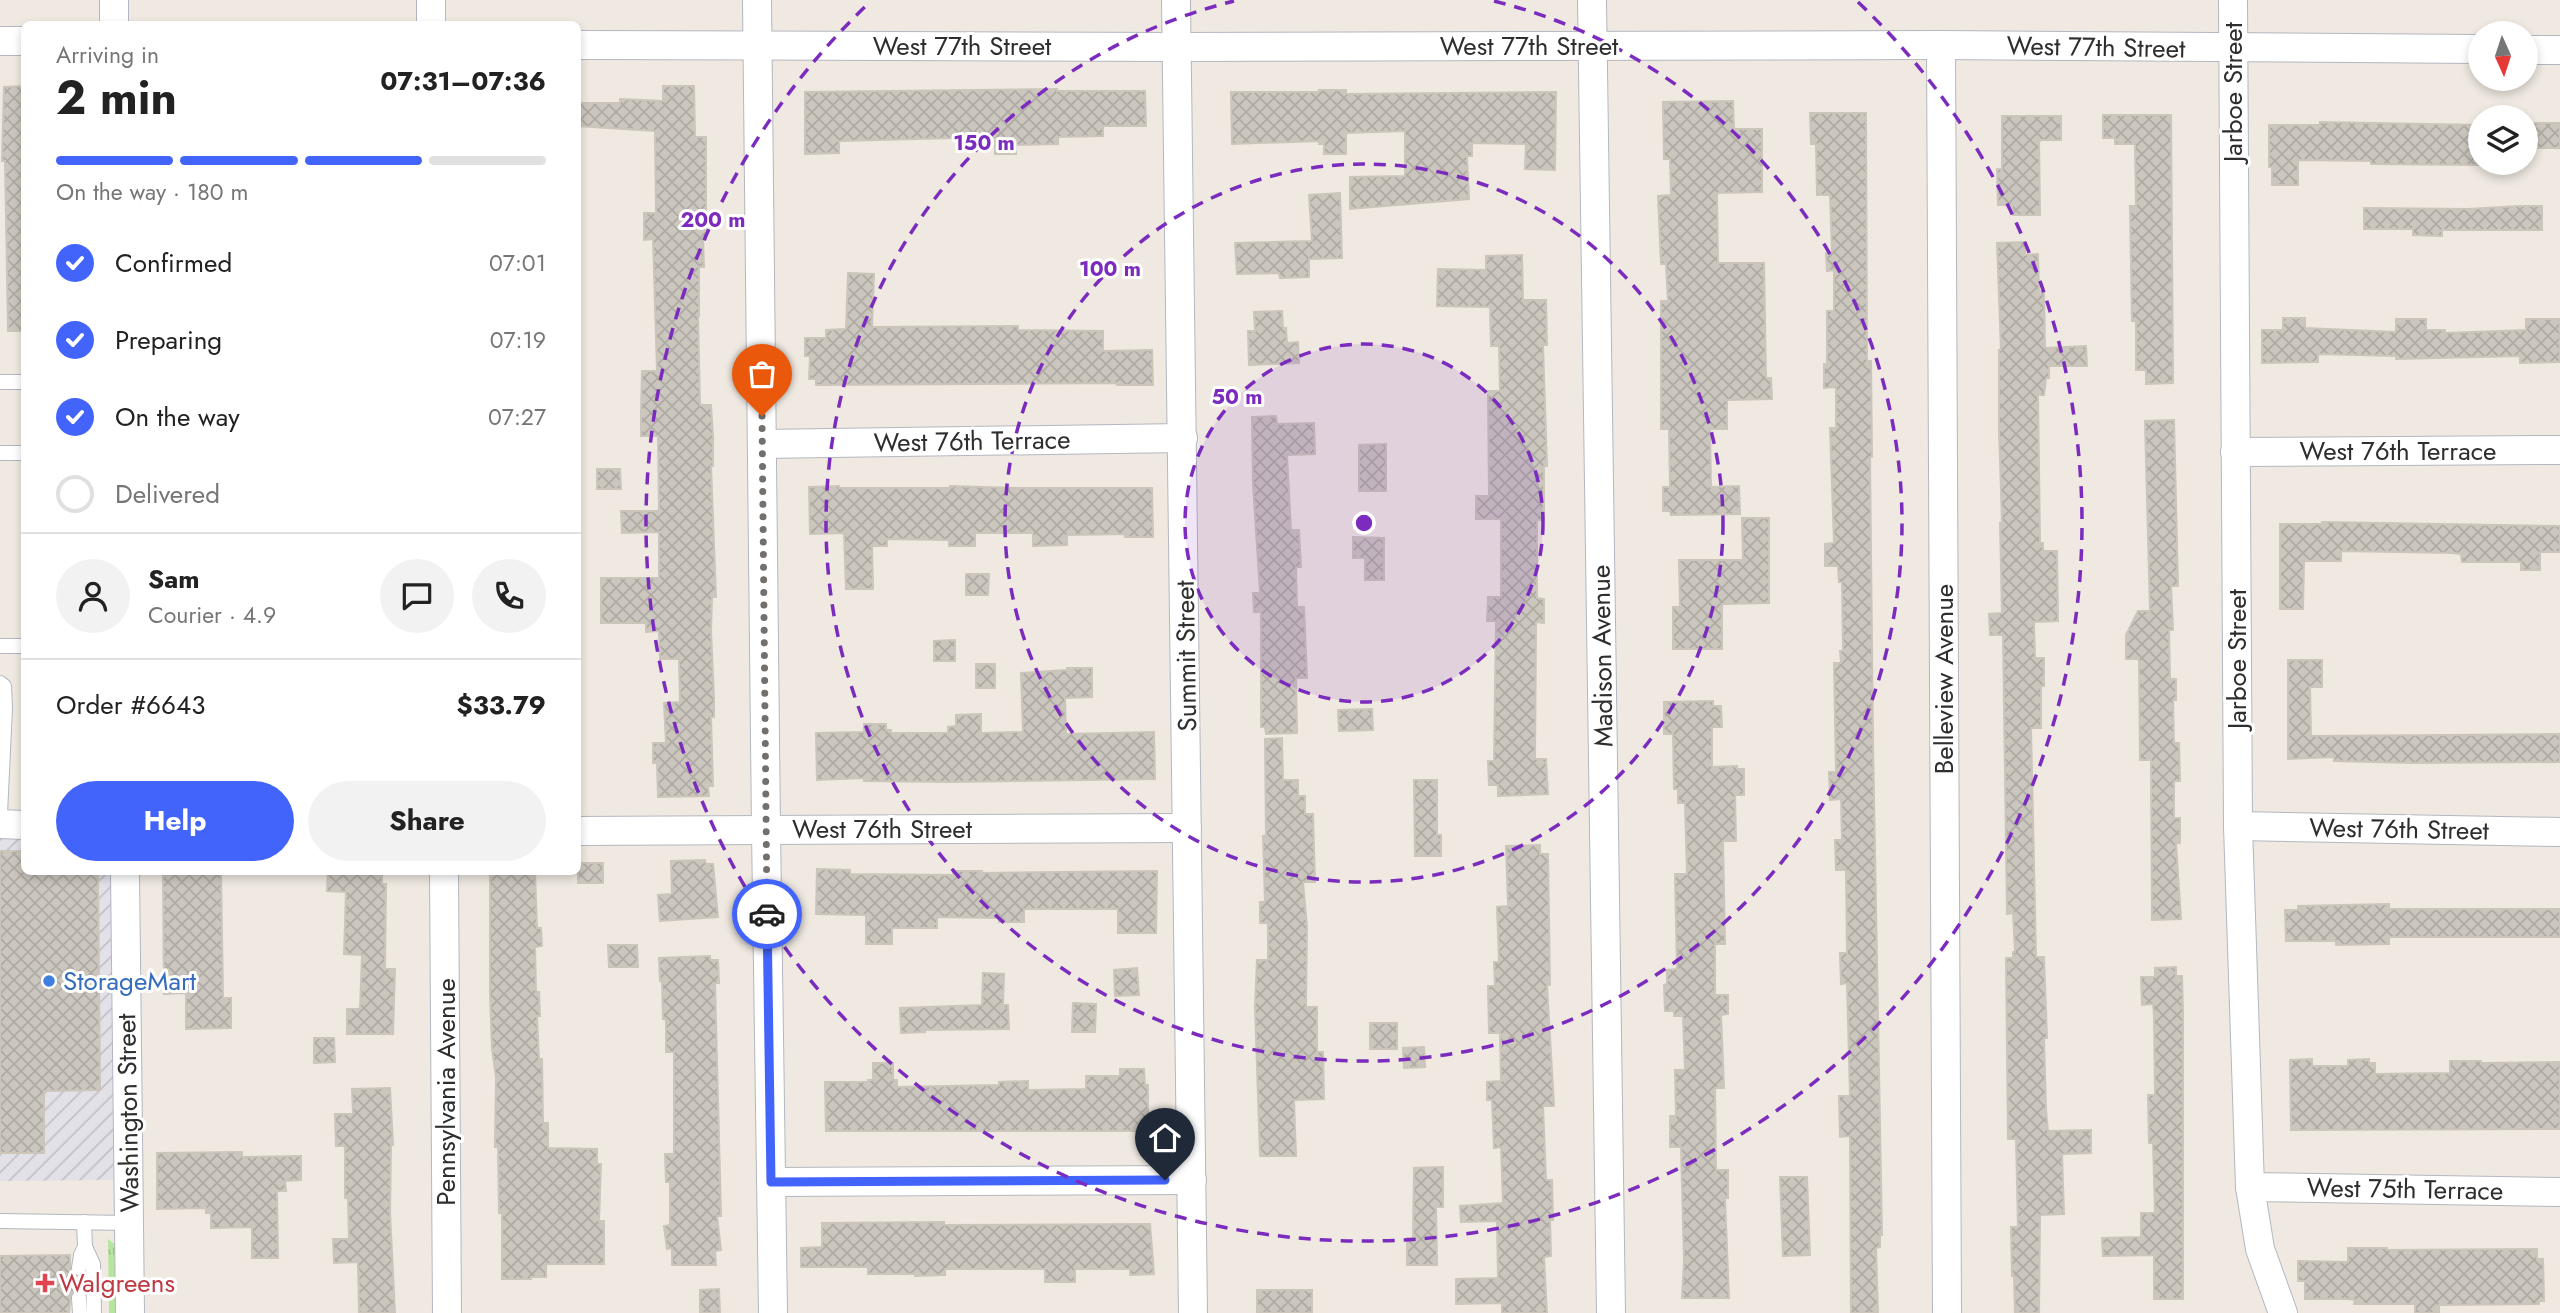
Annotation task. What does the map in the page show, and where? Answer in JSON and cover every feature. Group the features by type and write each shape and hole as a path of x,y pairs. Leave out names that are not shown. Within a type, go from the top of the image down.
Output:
{"street":[{"path":"114,0 114,21"},
{"path":"431,0 431,21"},
{"path":"757,0 765,830 773,1313"},
{"name":"Summit Street","path":"1176,0 1193,1313"},
{"name":"Madison Avenue","path":"1591,0 1611,1313"},
{"name":"Jarboe Street","path":"2232,0 2238,826 2250,1187 2260,1249 2283,1313"},
{"path":"0,41 21,41"},
{"name":"West 77th Street","path":"581,45 1941,45 2468,50"},
{"name":"Belleview Avenue","path":"1941,45 1947,1313"},
{"path":"2538,50 2560,50"},
{"name":"West 76th Terrace","path":"762,444 1183,438"},
{"name":"West 76th Terrace","path":"2235,452 2560,450"},
{"path":"0,824 21,825"},
{"name":"West 76th Street","path":"2238,826 2560,832"},
{"name":"West 76th Street","path":"581,831 1187,828"},
{"name":"Washington Street","path":"125,875 130,1313"},
{"name":"Pennsylvania Avenue","path":"444,875 447,1313"},
{"path":"771,1182 1192,1180"},
{"name":"West 75th Terrace","path":"2250,1187 2560,1192"}],"lane":[{"path":"0,382 21,382"},
{"path":"0,453 21,453"},
{"path":"0,646 21,646"},
{"path":"0,683 4,687 5,708 0,814"},
{"path":"0,1221 129,1223"},
{"path":"85,1222 85,1247 93,1264 94,1313"},
{"path":"79,1268 85,1247"},
{"path":"79,1297 80,1313"}],"shaded area":[{"name":"StorageMart","path":"0,837 21,838 21,875 112,875 114,1180 0,1181"}],"green space":[{"path":"108,1239 116,1245 117,1313 109,1313"}],"building":[{"path":"21,86 21,331 8,331 5,161 2,161 4,87"},
{"path":"663,86 694,86 695,137 706,137 706,239 703,239 704,267 699,267 698,316 700,405 711,405 713,437 711,466 716,597 712,597 713,786 708,786 709,796 658,797 657,763 653,763 653,743 666,743 664,703 680,702 679,659 660,659 659,631 646,632 646,623 601,623 601,578 659,578 659,532 622,533 621,511 659,511 658,436 641,436 642,371 657,371 653,239 644,240 644,213 656,213 655,131 581,126 581,103 620,103 620,99 663,101"},
{"path":"1057,89 1145,91 1146,126 1103,126 1103,136 1058,137 1058,144 1016,145 1016,154 995,154 995,137 839,141 839,153 805,154 805,92"},
{"path":"1346,90 1346,94 1556,92 1555,170 1525,169 1526,144 1472,143 1472,156 1467,156 1469,199 1350,209 1350,177 1405,176 1405,131 1346,133 1346,154 1324,154 1324,144 1319,144 1319,141 1232,144 1231,92"},
{"path":"1733,101 1734,129 1762,129 1762,192 1717,193 1718,263 1764,263 1766,378 1771,378 1772,399 1727,400 1727,429 1710,429 1711,487 1739,486 1740,514 1671,515 1670,511 1663,511 1663,487 1670,487 1669,429 1661,429 1661,301 1668,301 1666,264 1661,264 1658,196 1671,195 1670,159 1664,159 1663,102"},
{"path":"1810,113 1866,113 1867,361 1871,361 1873,743 1882,1235 1880,1247 1876,1248 1878,1313 1851,1313 1850,1136 1840,1137 1839,1096 1850,1096 1847,983 1841,984 1840,953 1847,953 1846,870 1836,870 1835,840 1842,840 1841,799 1830,800 1829,772 1836,772 1834,663 1841,663 1840,651 1843,651 1842,582 1839,582 1838,566 1825,566 1825,544 1834,543 1830,428 1836,428 1836,387 1824,388 1824,364 1827,364 1827,311 1834,311 1834,270 1827,271 1826,253 1832,252 1830,195 1817,195 1816,144 1811,144"},
{"path":"2103,115 2171,115 2173,383 2146,384 2146,370 2136,370 2136,321 2132,321 2130,206 2136,206 2135,144 2115,144 2115,138 2103,138"},
{"path":"2002,116 2061,116 2061,140 2039,142 2040,215 2013,215 2012,205 1998,205 1997,169 2002,169"},
{"path":"2320,122 2468,125 2468,165 2298,160 2298,185 2272,185 2269,125 2320,125"},
{"path":"2538,123 2560,123 2560,148 2538,148"},
{"path":"1340,193 1342,258 1309,259 1309,277 1280,278 1279,273 1237,274 1235,243 1312,241 1309,195"},
{"path":"2542,206 2542,230 2442,230 2442,236 2413,235 2413,229 2364,229 2364,208 2468,209"},
{"path":"2025,242 2025,255 2038,254 2039,291 2044,291 2045,348 2086,346 2087,366 2049,366 2044,395 2038,395 2040,543 2043,543 2043,551 2057,551 2058,621 2034,622 2035,658 2044,658 2044,686 2041,686 2041,728 2031,728 2036,957 2044,957 2046,1110 2048,1131 2091,1130 2091,1153 2062,1154 2064,1214 2040,1215 2039,1313 2015,1313 2012,1276 2011,1227 2018,1227 2016,1139 2008,1139 2006,958 2013,958 2015,952 2013,913 2007,914 2003,635 1990,635 1989,614 2002,613 1999,429 2001,350 1997,243"},
{"path":"1522,255 1523,300 1546,300 1547,345 1543,345 1547,466 1544,466 1544,520 1537,520 1537,598 1544,599 1544,623 1536,622 1535,759 1546,759 1548,794 1498,796 1498,785 1489,785 1488,761 1494,761 1496,621 1487,621 1488,597 1501,597 1501,519 1476,519 1476,496 1489,496 1488,391 1500,391 1499,346 1491,346 1490,307 1437,306 1438,269 1486,270 1486,256"},
{"path":"848,273 874,274 872,327 1018,326 1018,330 1103,331 1103,351 1152,350 1153,385 816,385 816,379 809,379 810,356 805,356 805,338 826,338 826,330 846,329"},
{"path":"1282,311 1287,343 1298,342 1299,363 1249,365 1248,331 1255,331 1254,312"},
{"path":"2283,318 2305,318 2305,328 2396,332 2396,319 2426,319 2426,330 2445,330 2445,333 2526,330 2526,319 2560,319 2560,362 2520,363 2520,356 2396,359 2396,356 2318,354 2318,362 2262,363 2262,330 2283,330"},
{"path":"1276,416 1277,424 1314,423 1315,454 1287,455 1291,530 1299,530 1301,567 1296,567 1297,607 1304,607 1307,678 1296,678 1297,733 1266,734 1265,727 1261,727 1261,612 1254,612 1253,593 1260,593 1252,417"},
{"path":"2174,420 2178,586 2171,586 2173,630 2169,630 2170,679 2176,679 2176,700 2173,700 2174,743 2179,743 2180,781 2174,781 2174,818 2180,818 2180,843 2176,843 2181,919 2152,920 2151,760 2140,760 2139,659 2126,659 2126,635 2138,611 2150,611 2145,421"},
{"path":"1386,444 1386,491 1359,491 1359,445"},
{"path":"597,469 620,469 621,489 597,489"},
{"path":"809,487 1152,488 1153,537 1125,537 1125,534 1067,535 1067,545 1033,546 1033,533 975,533 975,546 949,546 949,540 887,539 887,546 872,546 873,589 846,589 844,533 810,534"},
{"path":"1742,518 1769,518 1769,603 1722,604 1722,649 1673,649 1673,607 1680,607 1679,560 1743,560"},
{"path":"2322,522 2560,526 2560,552 2540,552 2540,570 2521,570 2521,562 2462,562 2461,554 2452,553 2341,551 2341,561 2304,561 2303,609 2280,609 2280,524"},
{"path":"1353,537 1384,538 1384,580 1365,580 1365,558 1353,558"},
{"path":"966,574 989,574 988,595 966,595"},
{"path":"955,640 955,661 934,661 934,641"},
{"path":"2288,660 2322,660 2322,687 2310,687 2311,736 2560,734 2560,762 2413,763 2334,761 2334,757 2288,759"},
{"path":"976,664 995,664 995,688 976,688"},
{"path":"1092,668 1092,697 1065,698 1066,734 1154,732 1155,779 950,782 864,781 864,778 817,780 816,733 864,732 864,724 886,724 886,730 891,730 891,733 948,733 948,727 956,726 956,715 981,714 981,733 1023,732 1021,673"},
{"path":"1713,701 1713,706 1721,706 1722,727 1712,727 1712,767 1737,766 1737,769 1744,769 1744,795 1735,795 1736,841 1723,841 1725,944 1715,944 1715,995 1728,995 1728,1014 1721,1015 1724,1088 1715,1088 1716,1170 1728,1170 1728,1198 1725,1198 1729,1298 1682,1298 1684,1261 1681,1147 1670,1147 1670,1116 1676,1116 1675,1070 1685,1070 1683,1016 1674,1016 1674,1011 1665,1011 1664,985 1667,984 1667,970 1677,969 1675,874 1687,874 1685,803 1678,803 1678,789 1674,789 1673,734 1664,734 1664,702"},
{"path":"1372,709 1373,730 1339,731 1338,710"},
{"path":"1282,738 1283,780 1298,780 1298,796 1305,796 1305,814 1313,814 1315,882 1303,882 1307,927 1306,1007 1317,1007 1317,1052 1323,1052 1324,1099 1294,1100 1296,1156 1260,1156 1255,1007 1257,960 1268,960 1268,923 1260,923 1260,902 1265,902 1265,739"},
{"path":"1414,780 1437,780 1437,835 1441,835 1441,856 1415,856"},
{"path":"1540,845 1540,854 1548,854 1550,985 1547,985 1554,1106 1543,1106 1546,1180 1552,1180 1553,1220 1550,1220 1551,1256 1544,1257 1547,1313 1502,1313 1502,1303 1456,1304 1456,1279 1498,1278 1497,1221 1461,1222 1460,1206 1503,1203 1501,1147 1494,1148 1492,1100 1487,1100 1487,1082 1501,1081 1500,1033 1489,1033 1488,986 1495,986 1494,962 1499,962 1497,907 1508,906 1506,846"},
{"name":"StorageMart","path":"0,851 21,851 21,875 98,875 100,1090 44,1091 44,1153 0,1153"},
{"path":"705,860 706,864 713,864 718,917 660,921 658,895 672,894 671,861"},
{"path":"581,863 603,863 603,883 578,883"},
{"path":"817,869 850,870 850,874 953,875 953,871 1157,871 1156,933 1118,933 1118,909 1024,909 1024,922 999,922 999,918 937,917 937,928 892,928 892,944 866,944 866,915 816,914"},
{"path":"163,875 221,875 223,998 231,998 231,1028 186,1029 186,993 164,994"},
{"path":"328,875 382,875 382,884 386,884 385,969 395,969 393,1034 347,1034 347,1009 360,1009 362,955 344,954 346,892 327,891"},
{"path":"490,875 535,875 537,928 541,928 542,946 535,947 543,1123 548,1123 548,1148 597,1149 597,1164 601,1164 599,1221 604,1221 604,1264 546,1264 546,1277 502,1279 502,1213 499,1213 498,1147 495,1147 496,1077 490,994"},
{"path":"2389,904 2389,909 2560,909 2560,937 2389,937 2389,944 2336,945 2336,941 2286,941 2285,910 2298,910 2298,906"},
{"path":"608,945 637,945 638,967 609,967"},
{"path":"710,956 710,960 718,960 719,983 715,983 721,1216 717,1216 721,1250 715,1251 716,1265 672,1265 672,1248 667,1249 664,1226 670,1225 670,1182 666,1182 665,1154 674,1154 674,1052 666,1052 666,1019 663,1019 659,958"},
{"path":"2176,967 2176,976 2182,976 2183,1011 2183,1299 2154,1299 2154,1255 2103,1256 2102,1238 2141,1237 2141,1213 2155,1213 2153,1143 2149,1143 2148,1095 2155,1095 2154,1015 2153,1004 2142,1005 2141,977 2155,977 2155,968"},
{"path":"1137,968 1139,995 1115,996 1114,970"},
{"path":"983,973 1004,974 1003,1005 1008,1005 1009,1029 925,1030 901,1033 900,1008 982,1005"},
{"path":"1073,1003 1096,1004 1095,1032 1072,1032"},
{"path":"1370,1023 1397,1023 1397,1049 1370,1049"},
{"path":"314,1038 334,1038 335,1062 314,1063"},
{"path":"1424,1047 1425,1067 1404,1068 1403,1048"},
{"path":"2312,1059 2312,1066 2348,1066 2348,1060 2369,1059 2369,1063 2375,1063 2375,1074 2450,1073 2450,1061 2560,1062 2560,1129 2291,1130 2290,1060"},
{"path":"873,1063 893,1063 893,1080 897,1080 897,1087 999,1085 999,1082 1028,1081 1028,1090 1086,1089 1086,1076 1120,1076 1120,1069 1144,1069 1145,1085 1148,1085 1148,1131 826,1131 825,1082 868,1082 873,1080"},
{"path":"390,1088 393,1145 390,1213 395,1313 359,1313 358,1262 334,1263 333,1239 349,1239 348,1198 345,1198 345,1146 336,1146 335,1114 353,1114 352,1089"},
{"path":"242,1152 242,1157 301,1156 301,1180 285,1181 286,1191 277,1191 278,1258 252,1258 252,1227 211,1228 211,1213 206,1213 206,1208 157,1209 157,1153"},
{"path":"1443,1167 1443,1207 1436,1207 1437,1265 1407,1265 1407,1238 1413,1238 1414,1168"},
{"path":"1780,1177 1807,1177 1810,1255 1783,1256"},
{"path":"944,1222 944,1225 1150,1224 1154,1274 1130,1275 1130,1269 1075,1269 1075,1282 1045,1282 1045,1269 945,1269 945,1275 915,1276 868,1274 868,1267 801,1267 801,1248 822,1247 822,1223"},
{"path":"2348,1248 2537,1249 2537,1259 2543,1259 2544,1301 2539,1301 2539,1304 2439,1305 2439,1313 2415,1313 2415,1304 2354,1304 2355,1300 2348,1299 2305,1299 2305,1281 2298,1281 2298,1261 2348,1262"},
{"name":"Walgreens","path":"70,1255 70,1272 77,1277 84,1276 84,1290 78,1289 71,1293 69,1313 0,1313 0,1256"},
{"path":"719,1289 720,1313 700,1313 700,1290"},
{"path":"1257,1290 1312,1290 1312,1313 1257,1313"}],"way so far":[{"path":"762,416 767,914"}],"place":[{"name":"StorageMart","path":"49,981"},
{"name":"Walgreens","path":"45,1283"}],"route":[{"path":"767,914 771,1182 1165,1180"}]}
